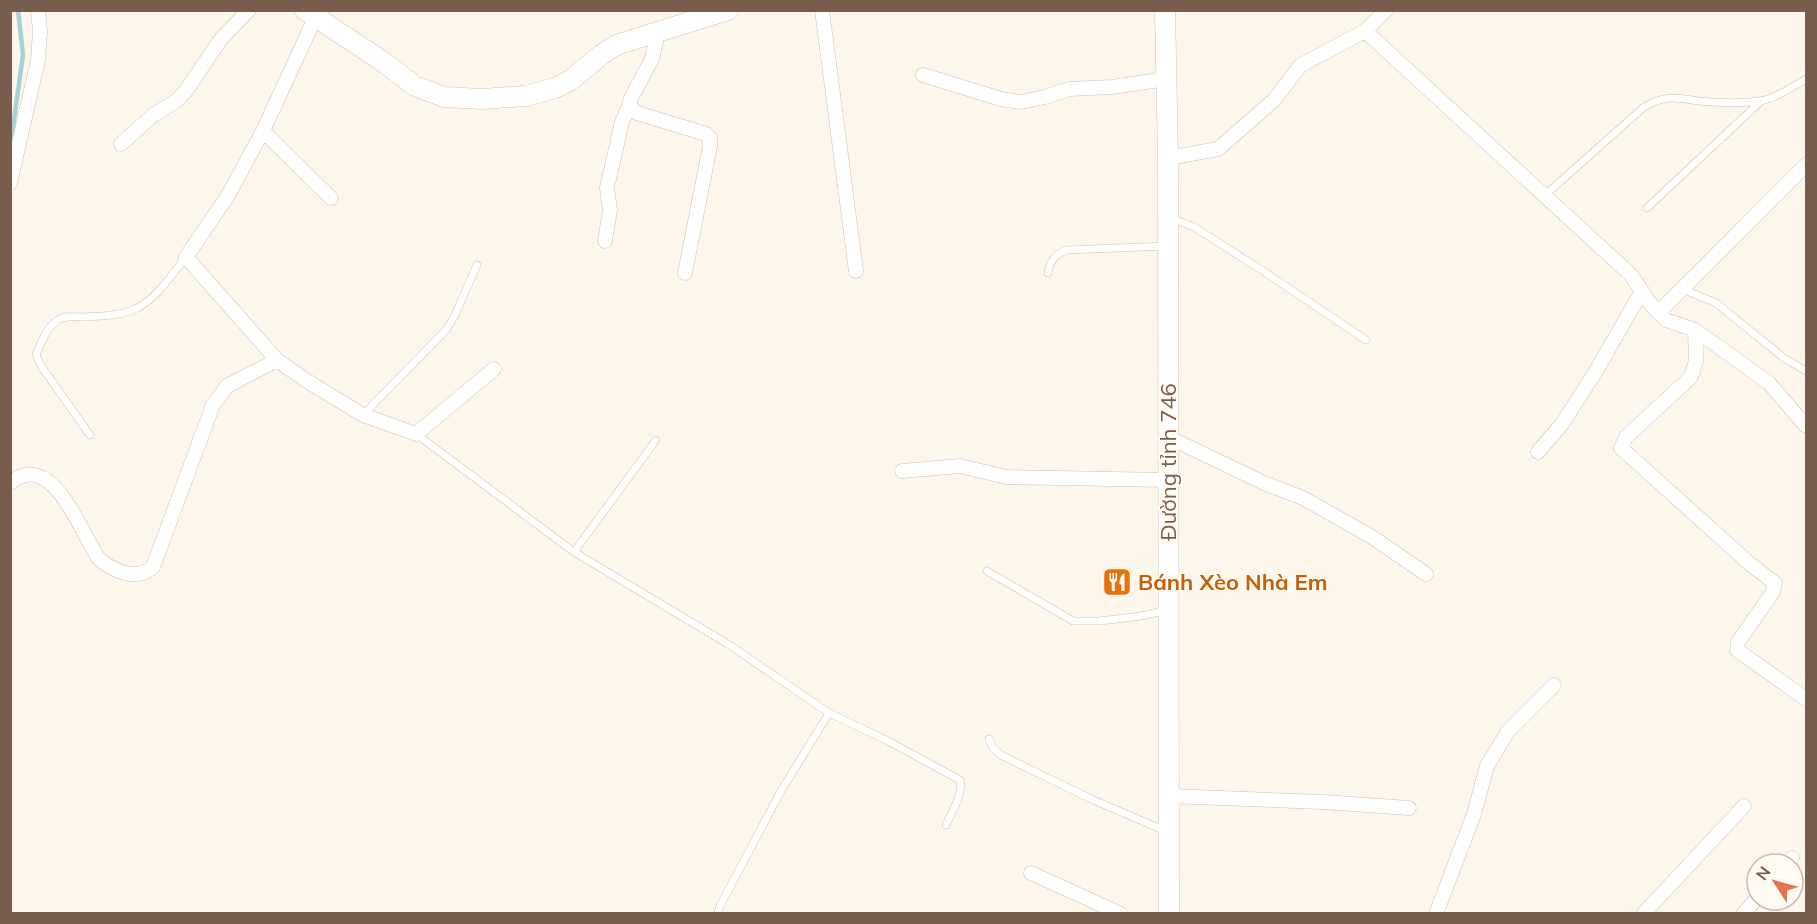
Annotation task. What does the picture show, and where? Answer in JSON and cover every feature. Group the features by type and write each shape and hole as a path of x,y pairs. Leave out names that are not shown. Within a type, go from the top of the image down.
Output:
{"main road":[{"path":"314,13 415,86 444,97 482,99 526,96 555,88 571,80 616,45 728,10"},
{"name":"Đường tỉnh 746","path":"1165,10 1168,158 1169,914"}],"street":[{"path":"10,183 38,60 40,31 38,10"},
{"path":"121,144 152,116 176,101 185,92 221,39 249,10"},
{"path":"822,10 856,271"},
{"path":"1168,158 1218,149 1274,100 1301,65 1365,31 1386,10"},
{"path":"314,13 263,131 227,198 186,257 277,360 363,415 416,434 494,369"},
{"path":"1365,31 1631,275 1666,320 1695,330 1769,383 1806,426"},
{"path":"604,242 610,210 607,188 622,122 631,98 652,59 658,32"},
{"path":"923,75 1001,99 1021,102 1069,90 1112,87 1166,79"},
{"path":"629,106 637,113 706,134 710,138 686,273"},
{"path":"263,131 331,198"},
{"path":"1659,312 1806,165"},
{"path":"1538,452 1562,424 1642,291"},
{"path":"1695,330 1696,361 1691,377 1626,437 1621,448 1750,564 1775,583 1773,592 1738,642 1737,650 1806,699"},
{"path":"10,483 19,476 31,474 42,476 54,485 100,560 128,574 147,573 153,567 213,405 227,386 277,360"},
{"path":"1168,437 1264,483 1303,498 1372,537 1426,574"},
{"path":"902,471 960,466 1006,477 1168,480"},
{"path":"1436,914 1474,814 1487,766 1508,731 1554,685"},
{"path":"1169,796 1323,801 1409,808"},
{"path":"1643,914 1744,806"},
{"path":"1031,873 1121,914"}],"lane":[{"path":"1545,196 1644,107 1658,99 1711,102 1761,101 1806,79"},
{"path":"1647,208 1761,101"},
{"path":"1168,217 1194,227 1366,340"},
{"path":"1048,273 1050,263 1056,255 1066,250 1168,246"},
{"path":"90,435 41,366 36,355 41,342 51,326 59,319 109,315 133,310 158,292 186,257"},
{"path":"363,415 447,329 477,265"},
{"path":"1682,290 1716,303 1784,358 1806,371"},
{"path":"416,434 574,552 728,644 829,713 886,740 960,780 962,785 946,825"},
{"path":"574,552 656,440"},
{"path":"987,571 1073,621 1100,621 1169,610"},
{"path":"718,914 720,906 781,791 829,713"},
{"path":"989,739 993,748 1001,755 1091,799 1169,832"}],"waterway":[{"path":"10,149 23,55 18,10"}],"place":[{"name":"Bánh Xèo Nhà Em","path":"1117,582"}]}
